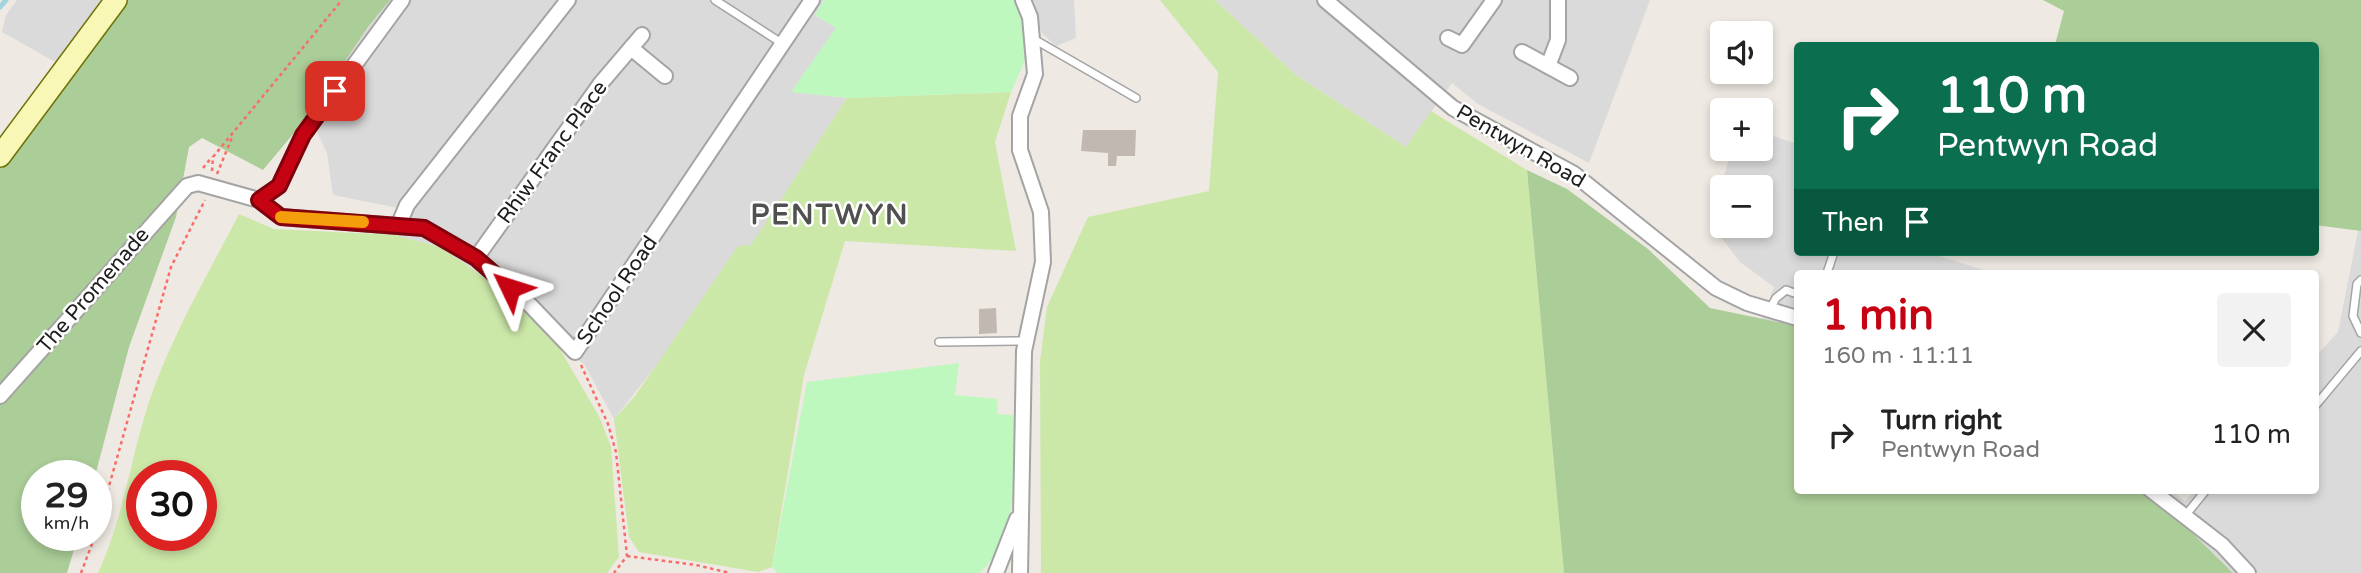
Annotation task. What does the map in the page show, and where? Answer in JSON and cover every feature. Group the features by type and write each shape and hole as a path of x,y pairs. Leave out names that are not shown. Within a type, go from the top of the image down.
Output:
{"main road":[{"path":"0,156 116,0"}],"street":[{"path":"259,200 279,186 303,135 402,0"},
{"path":"399,224 407,205 568,0"},
{"name":"School Road","path":"187,186 198,183 259,200 281,217 424,228 476,258 531,306 575,352 812,0"},
{"path":"1020,573 1026,341 1043,261 1041,212 1020,150 1020,116 1035,74 1030,17 1023,0"},
{"path":"1448,38 1462,45 1494,0"},
{"path":"1548,66 1558,40 1558,0"},
{"name":"Pentwyn Road","path":"1332,2 1453,108 1574,174 1716,288 1747,303 1794,317"},
{"name":"Rhiw Franc Place","path":"476,258 601,83 642,35"},
{"path":"631,48 664,76"},
{"path":"1522,52 1570,78"},
{"name":"The Promenade","path":"0,396 187,186"},
{"path":"996,573 1017,521 1018,442 1024,433"},
{"path":"2156,494 2222,545 2248,573"}],"lane":[{"path":"715,0 783,45"},
{"path":"1032,37 1136,98"},
{"path":"2361,280 2357,284 2353,316 2361,333"},
{"path":"1770,310 1780,293 1786,290 1794,293"},
{"path":"939,342 1026,341"},
{"path":"2319,401 2361,351"},
{"path":"2185,517 2203,494"}],"path":[{"path":"212,187 213,157 342,0"},
{"path":"112,477 171,267 212,187 234,134"},
{"path":"575,352 608,424 616,452 627,556 614,573"},
{"path":"81,573 89,551"},
{"path":"627,556 730,573"}],"shaded area":[{"path":"17,0 127,0 73,72 2,32 6,15"},
{"path":"390,0 824,0 815,15 836,28 792,92 847,98 751,246 614,419 584,364 557,344 504,291 440,247 395,235 398,208 333,195 327,153 309,115 368,27"},
{"path":"1030,0 1074,0 1076,38 1056,46 1042,33"},
{"path":"1215,0 1650,0 1589,163 1478,104 1452,83 1406,147 1296,75"},
{"path":"1773,136 1794,143 1794,256 1939,256 1983,270 1794,270 1794,325 1762,320 1774,287 1740,262 1722,238 1773,238 1773,175 1724,175 1728,161 1773,161"},
{"path":"2358,231 2361,231 2361,573 2233,573 2180,521 2145,494 2176,494 2185,501 2191,494 2319,494 2319,353 2338,332"}],"green space":[{"path":"127,0 390,0 368,27 309,115 263,170 202,138 189,147 176,217 129,347 99,460 21,460 21,551 74,551 67,573 0,573 0,167"},
{"path":"824,0 1022,0 1030,49 1011,92 848,98 791,92 836,28 815,15"},
{"path":"1160,0 1215,0 1296,75 1406,147 1431,111 1527,170 1564,573 1041,573 1040,361 1047,307 1088,217 1209,191 1218,72"},
{"path":"2043,0 2361,0 2361,231 2319,226 2319,42 2056,42 2064,11"},
{"path":"1011,92 995,142 1016,251 845,241 804,375 772,567 758,572 639,552 629,537 614,419 635,396 738,246 751,245 847,98"},
{"path":"1527,170 1567,189 1648,249 1710,308 1794,325 1794,494 2145,494 2180,521 2233,573 1564,573"},
{"path":"239,214 274,229 395,235 440,247 504,291 557,344 600,418 611,447 619,557 607,573 98,573 107,551 112,551 112,536 126,488 126,551 217,551 217,460 133,460 156,383 201,286"},
{"path":"959,363 955,395 997,399 998,414 1018,416 1015,478 1009,520 993,557 980,573 778,573 772,567 807,382"}],"building":[{"path":"1083,130 1136,130 1135,156 1117,156 1116,166 1108,166 1108,153 1081,151"},
{"path":"996,308 997,333 979,334 979,309"}],"waterway":[{"path":"0,7 6,0"}],"slow traffic":[{"path":"281,217 363,222"}],"district":[{"name":"PENTWYN","path":"830,214"}],"route":[{"path":"335,91 303,135 279,186 259,200 281,217 424,228 476,258 510,288"}]}
